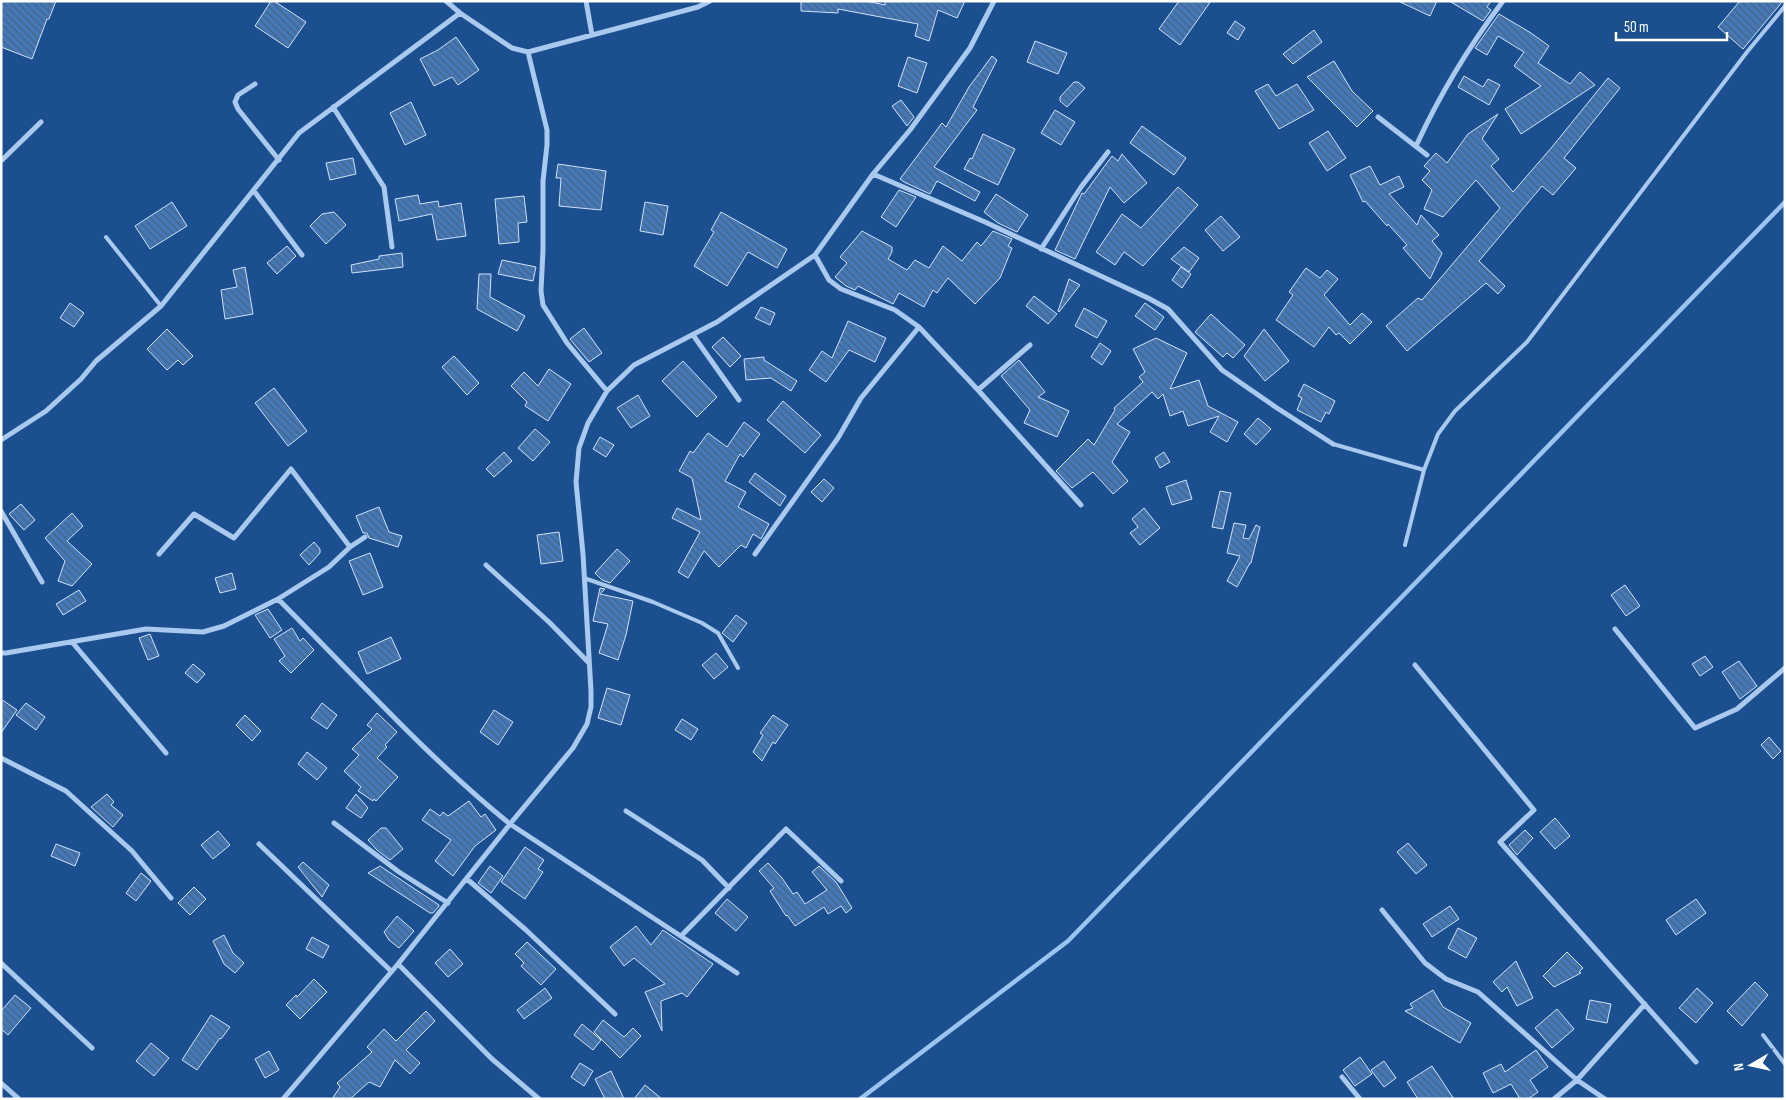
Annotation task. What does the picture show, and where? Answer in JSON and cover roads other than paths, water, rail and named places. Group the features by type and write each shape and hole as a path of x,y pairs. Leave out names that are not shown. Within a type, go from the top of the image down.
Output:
{"street":[{"path":"446,1 460,14 512,48 528,52 698,7 710,1"},
{"path":"586,1 592,36"},
{"path":"283,1099 448,903 573,748 586,724 591,707 584,578 576,482 579,448 588,423 608,391 634,365 717,322 815,255 873,174 910,130 970,48 994,1"},
{"path":"1416,146 1432,113 1485,26 1503,1"},
{"path":"1,440 46,411 81,379 96,361 161,306 300,133 460,14"},
{"path":"528,52 547,130 543,181 541,291 543,306 567,343 608,391"},
{"path":"255,84 238,95 235,102 238,109 279,160"},
{"path":"333,107 384,187 392,247"},
{"path":"1378,117 1427,155"},
{"path":"1,161 41,122"},
{"path":"1042,249 1080,187 1108,152"},
{"path":"873,174 985,222 1168,309 1222,370 1334,444"},
{"path":"254,191 302,255"},
{"path":"815,255 829,280 841,289 895,310 919,327 1081,505"},
{"path":"755,554 838,438 861,398 919,327"},
{"path":"693,335 739,400"},
{"path":"978,390 1030,345"},
{"path":"160,554 194,514 234,538 292,469 350,547"},
{"path":"1,511 42,582"},
{"path":"1,652 6,653 146,629 203,632 224,626 278,599 328,567 350,547 365,538"},
{"path":"486,565 550,623 589,663"},
{"path":"278,599 438,760 477,797 510,824 737,973"},
{"path":"1615,629 1695,728 1737,709 1785,668"},
{"path":"72,642 166,753"},
{"path":"1415,665 1534,810 1500,842 1696,1062"},
{"path":"1,758 66,791 132,851 171,898"},
{"path":"626,811 702,860 729,888"},
{"path":"334,823 399,872 448,903"},
{"path":"681,936 786,829 841,881"},
{"path":"259,844 391,971"},
{"path":"467,879 526,930 615,1014"},
{"path":"1382,910 1424,964 1446,979 1478,992 1578,1080 1605,1099"},
{"path":"1,963 92,1048"},
{"path":"398,964 492,1059 539,1099"},
{"path":"1554,1099 1578,1080 1645,1004"},
{"path":"1342,1077 1360,1099"},
{"path":"1,1083 19,1099"}],"lane":[{"path":"1405,544 1424,470 1438,434 1455,411 1527,342 1785,6"},
{"path":"106,237 161,306"},
{"path":"1334,444 1424,470"},
{"path":"584,578 653,602 718,633 738,668"},
{"path":"1763,1035 1785,1064"}],"waterway":[{"path":"860,1099 1068,941 1785,202"}]}
